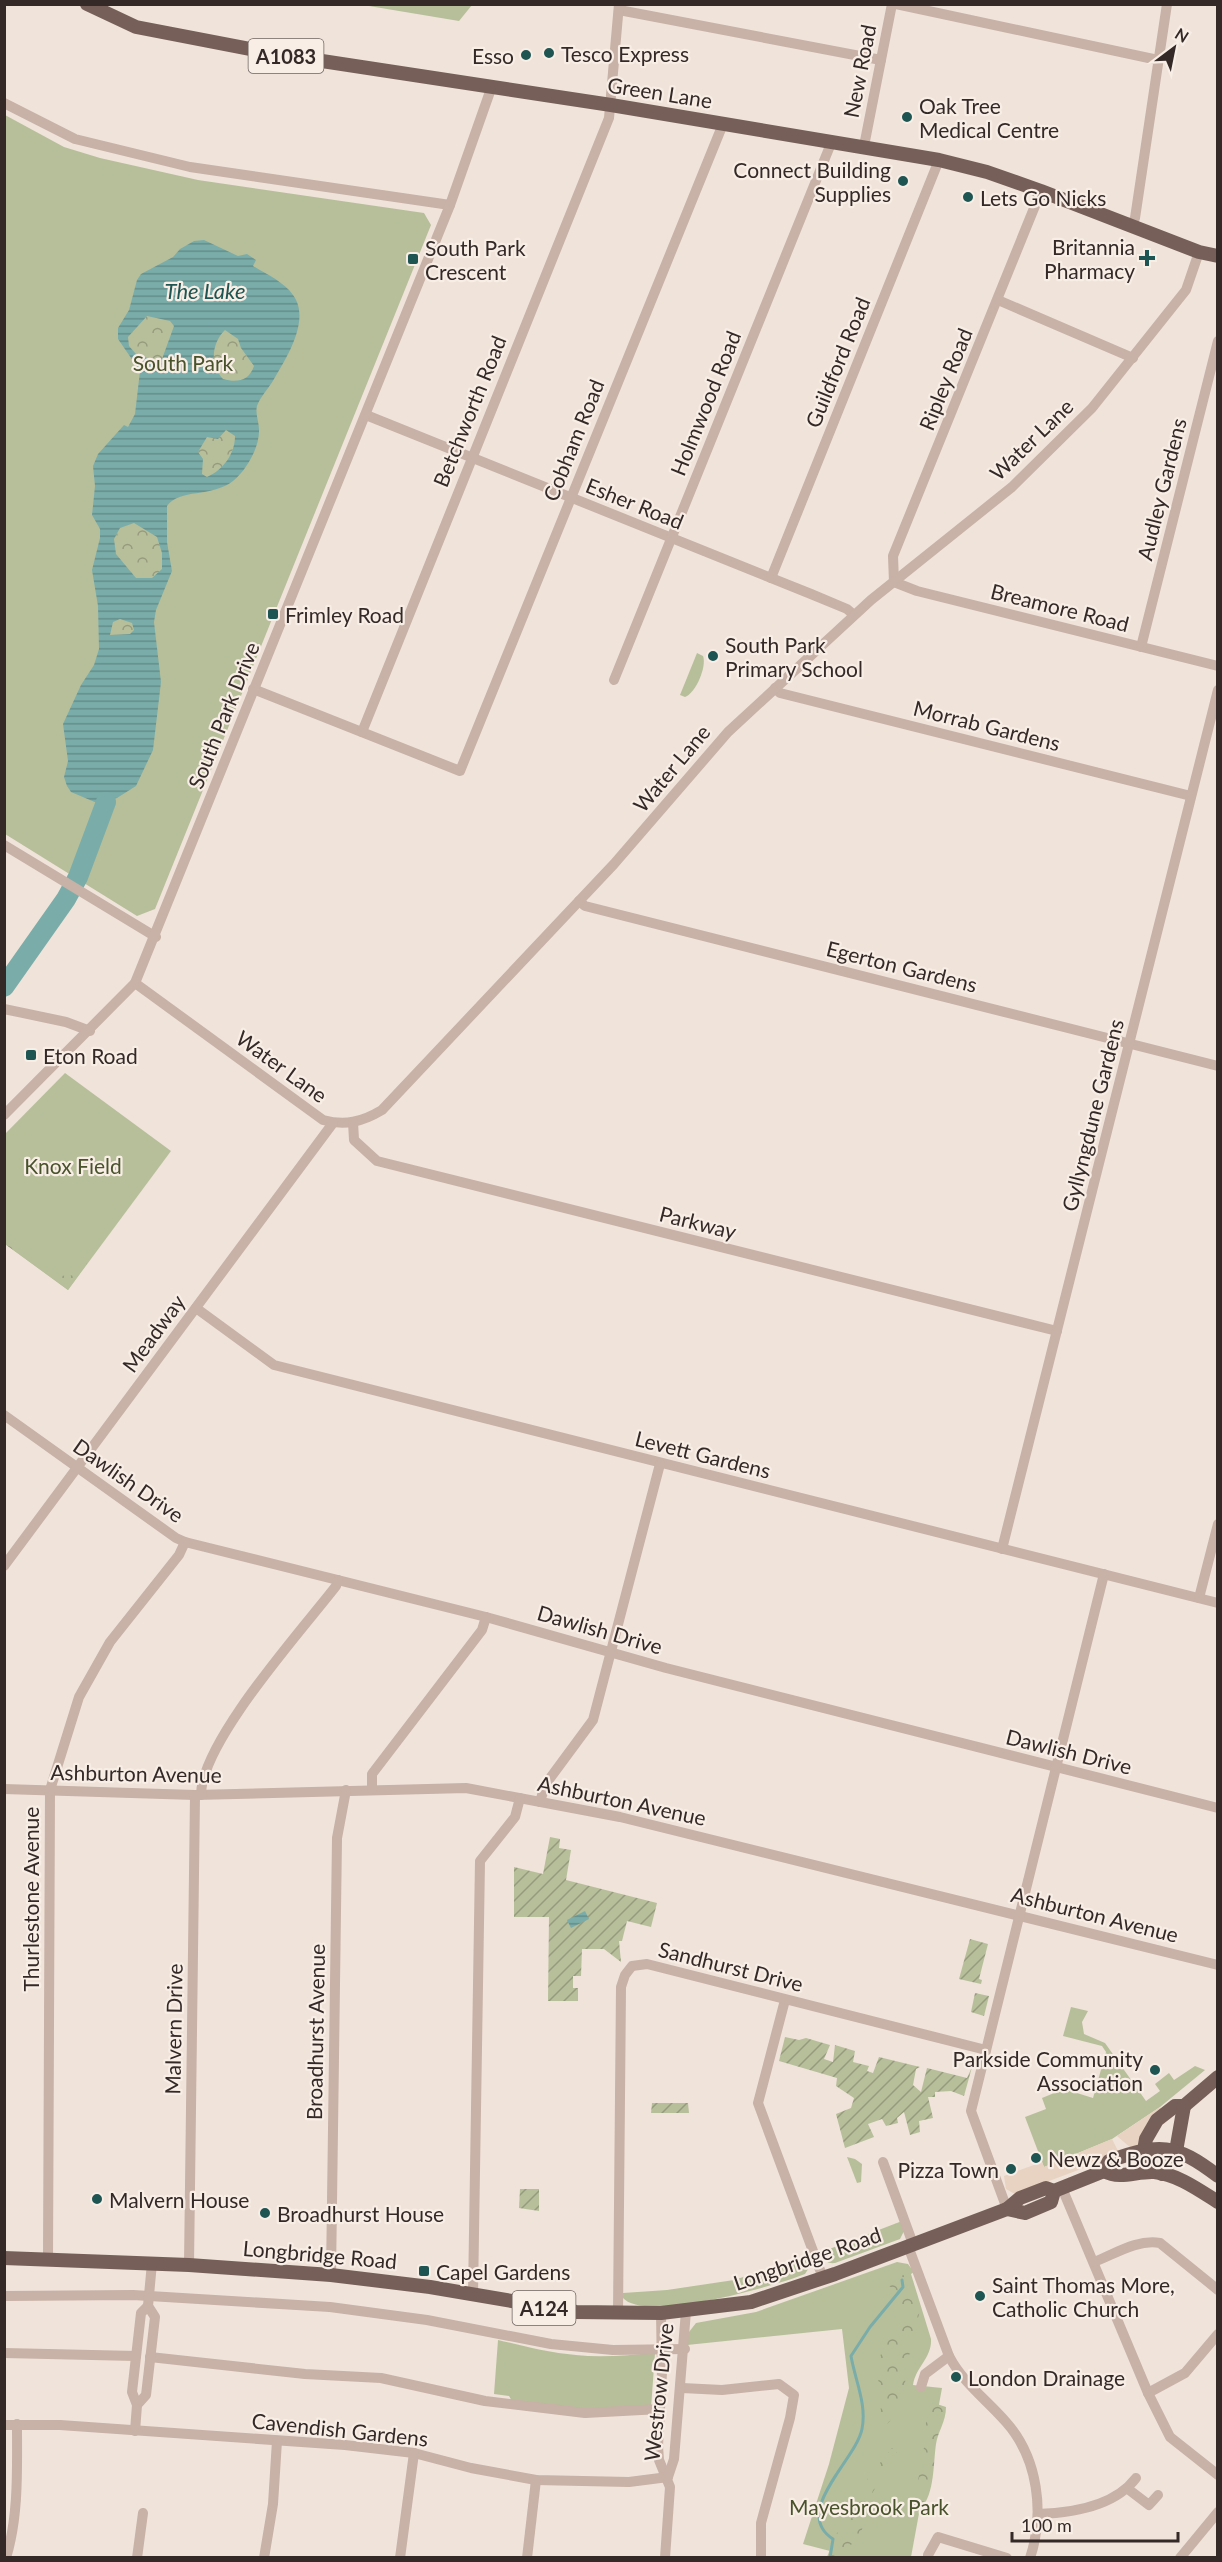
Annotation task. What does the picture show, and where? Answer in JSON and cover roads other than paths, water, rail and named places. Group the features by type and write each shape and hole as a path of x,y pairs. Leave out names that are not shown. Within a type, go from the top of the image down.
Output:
{"main road":[{"name":"Green Lane","path":"87,4 136,27 276,54 611,105 939,160 987,172 1199,252 1218,256"},
{"path":"1184,2106 1175,2106 1157,2120 1151,2130 1144,2150 1145,2162 1158,2173 1176,2151 1184,2106 1218,2077"},
{"name":"Longbridge Road","path":"4,2258 152,2263 331,2275 386,2280 576,2312 661,2313 751,2302 823,2278 1007,2209 1020,2199 1046,2188 1058,2190 1104,2171 1109,2161 1144,2150 1176,2151 1194,2157 1218,2176"},
{"name":"Longbridge Road","path":"1104,2171 1114,2177 1158,2173 1195,2187 1218,2202"}],"street":[{"name":"New Road","path":"864,146 894,4"},
{"path":"894,4 1158,60"},
{"path":"1131,226 1167,4"},
{"path":"619,7 881,60"},
{"name":"Betchworth Road","path":"362,732 609,118 619,7"},
{"name":"South Park Drive","path":"4,1115 90,1031 135,983 156,937 253,689 450,205 492,86"},
{"path":"4,103 75,139 190,167 450,205"},
{"name":"Cobham Road","path":"362,732 460,771 723,124"},
{"name":"Holmwood Road","path":"614,680 832,141"},
{"name":"Guildford Road","path":"771,578 939,160"},
{"name":"Ripley Road","path":"894,582 892,568 894,556 1041,191"},
{"name":"Water Lane","path":"135,983 311,1113 333,1123 352,1122 382,1110 649,825 728,732 854,615 1012,487 1092,408 1186,290 1199,252"},
{"path":"998,300 1133,358"},
{"name":"Audley Gardens","path":"1142,647 1218,340"},
{"name":"Esher Road","path":"366,415 848,609 854,615"},
{"name":"Breamore Road","path":"894,582 917,591 1218,666"},
{"name":"Morrab Gardens","path":"775,688 780,693 1191,796"},
{"path":"253,689 362,732"},
{"name":"Gyllyngdune Gardens","path":"1002,1549 1218,690"},
{"path":"4,845 156,937"},
{"name":"Egerton Gardens","path":"579,901 585,906 1218,1066"},
{"path":"4,1009 66,1022 90,1031"},
{"name":"Parkway","path":"352,1122 354,1140 377,1161 1057,1331"},
{"name":"Meadway","path":"4,1566 333,1123"},
{"name":"Levett Gardens","path":"196,1308 274,1365 1218,1603"},
{"name":"Dawlish Drive","path":"4,1415 176,1538 185,1542 486,1617 611,1652 1218,1808"},
{"path":"540,1802 545,1785 593,1720 660,1464"},
{"path":"1199,1598 1218,1524"},
{"name":"Thurlestone Avenue","path":"48,2258 50,1790 79,1697 110,1642 179,1555 185,1542"},
{"path":"1007,2209 971,2115 1104,1574"},
{"name":"Malvern Drive","path":"189,2265 198,1795 207,1766 224,1734 336,1586 338,1580"},
{"path":"372,1790 372,1774 482,1630 486,1617"},
{"name":"Ashburton Avenue","path":"4,1789 198,1795 466,1788 620,1817 1218,1965"},
{"name":"Broadhurst Avenue","path":"331,2275 337,1838 346,1791"},
{"path":"474,2295 480,1861 515,1817 520,1798"},
{"name":"Sandhurst Drive","path":"618,2314 621,1987 625,1975 632,1966 647,1964 986,2050"},
{"path":"785,2000 759,2103 823,2278"},
{"path":"883,2162 949,2356 964,2380 1009,2424 1025,2451 1034,2479 1038,2514 1030,2558"},
{"path":"1058,2190 1094,2262 1148,2393 1170,2437 1218,2475"},
{"path":"1094,2262 1148,2241 1160,2243 1218,2290"},
{"path":"135,2430 138,2404 132,2392 141,2313 148,2301 152,2263"},
{"path":"4,2296 330,2307 427,2320 551,2344 613,2350 685,2349"},
{"path":"138,2404 146,2395 155,2317 148,2301"},
{"name":"Westrow Drive","path":"668,2477 674,2459 682,2388 686,2311"},
{"name":"Westrow Drive","path":"661,2313 659,2460 668,2477 670,2500 665,2558"},
{"path":"1148,2393 1185,2373 1218,2334"},
{"path":"4,2353 136,2356"},
{"path":"921,2387 925,2374 949,2356"},
{"path":"150,2357 305,2374 381,2378 485,2401 585,2413 660,2409"},
{"path":"682,2388 722,2390 779,2384 794,2395 790,2418 761,2523 761,2558"},
{"path":"6,2558 11,2540 17,2476 17,2424"},
{"name":"Cavendish Gardens","path":"4,2425 135,2430 414,2453 471,2468 536,2480 628,2482 668,2477"},
{"path":"264,2558 273,2504 277,2441"},
{"path":"400,2558 414,2453"},
{"path":"1038,2514 1079,2512 1128,2489 1136,2478"},
{"path":"527,2558 536,2480"},
{"path":"1128,2489 1149,2505 1158,2495"},
{"path":"1180,2558 1218,2512"},
{"path":"137,2558 143,2513"},
{"path":"928,2555 938,2537 1006,2558"}],"water":[{"name":"The Lake","path":"204,240 238,256 247,254 256,260 253,266 280,282 293,295 298,305 298,326 285,360 257,406 259,436 252,457 243,471 224,486 180,497 167,506 167,542 172,571 156,610 154,622 161,682 153,750 136,786 117,798 97,803 71,792 67,786 64,777 68,761 63,724 81,685 94,665 99,649 98,606 92,570 100,529 92,515 95,486 93,466 98,454 124,425 128,427 135,414 140,371 118,339 118,328 129,310 137,280 141,274 173,257 180,249 194,241","holes":["147,316 170,321 174,326 162,359 156,361 136,354 129,346 128,337","225,330 238,339 241,348 254,366 246,378 238,381 228,380 223,379 219,373 214,354 220,336","226,430 235,436 233,449 227,461 207,477 202,474 203,459 198,452 207,437 218,439","134,523 157,537 162,553 162,569 152,578 136,578 116,554 114,539 120,528","120,619 132,623 134,630 130,634 110,635 113,622"]},
{"path":"585,1911 589,1919 571,1928 567,1920"}],"waterway":[{"path":"4,987 66,899 78,877 106,802"},
{"path":"830,2558 833,2539 822,2528 819,2515 822,2501 857,2442 863,2420 862,2401 851,2356 870,2327 903,2287 902,2280"}],"place":[{"name":"Tesco Express","path":"549,53"},
{"name":"Esso","path":"526,55"},
{"name":"Oak Tree Medical Centre","path":"907,117"},
{"name":"Connect Building Supplies","path":"903,181"},
{"name":"Lets Go Nicks","path":"968,197"},
{"name":"Britannia Pharmacy","path":"1147,258"},
{"name":"South Park Crescent","path":"413,259"},
{"name":"Frimley Road","path":"273,614"},
{"name":"South Park Primary School","path":"713,656"},
{"name":"Eton Road","path":"31,1055"},
{"name":"Parkside Community Association","path":"1155,2070"},
{"name":"Newz & Booze","path":"1036,2158"},
{"name":"Pizza Town","path":"1011,2169"},
{"name":"Malvern House","path":"97,2199"},
{"name":"Broadhurst House","path":"265,2213"},
{"name":"Capel Gardens","path":"424,2271"},
{"name":"Saint Thomas More, Catholic Church","path":"980,2296"},
{"name":"London Drainage","path":"956,2377"}],"park label":[{"name":"South Park","path":"183,362"},
{"name":"Knox Field","path":"73,1165"},
{"name":"Mayesbrook Park","path":"869,2506"}]}
